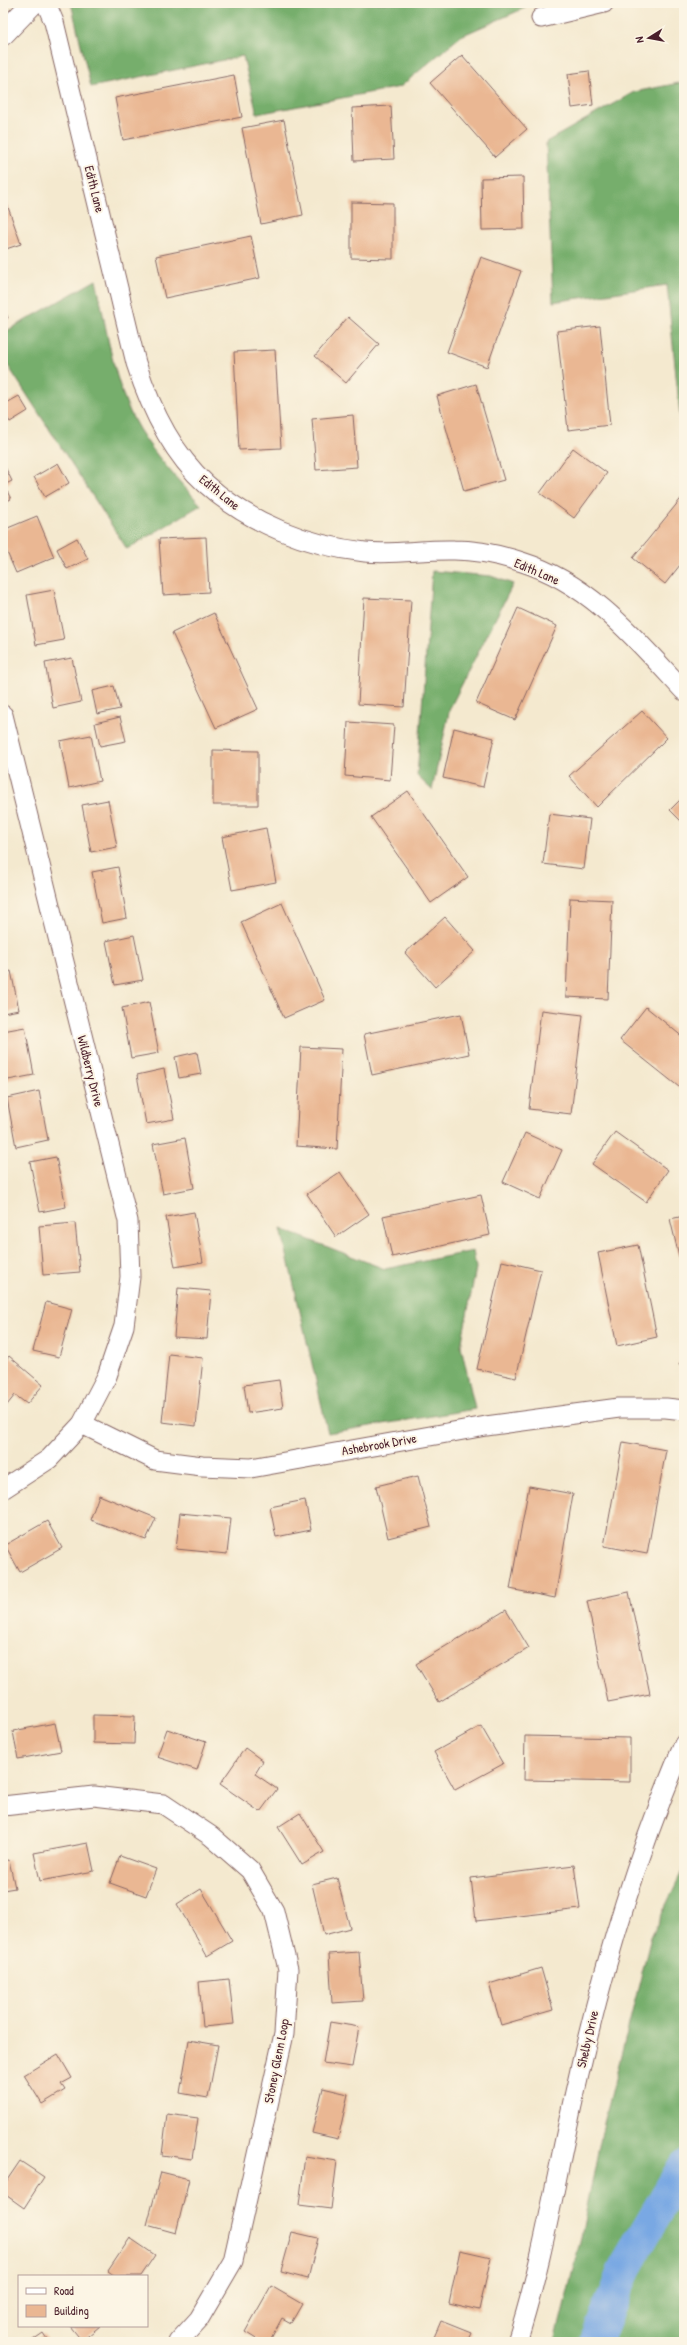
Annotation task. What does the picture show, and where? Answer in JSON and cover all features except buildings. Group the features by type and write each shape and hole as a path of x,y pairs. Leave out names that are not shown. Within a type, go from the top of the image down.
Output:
{"street":[{"path":"3,34 33,3"},
{"name":"Edith Lane","path":"46,3 56,30 136,363 143,386 154,411 167,434 205,483 236,506 278,530 332,547 366,552 453,550 475,551 523,562 547,573 586,595 608,611 684,691"},
{"path":"541,18 604,3"},
{"name":"Wildberry Drive","path":"3,715 128,1221 130,1277 124,1326 107,1376 82,1424 49,1459 3,1489"},
{"name":"Ashebrook Drive","path":"82,1424 156,1460 202,1466 251,1468 486,1426 619,1408 666,1408 684,1410"},
{"name":"Shelby Drive","path":"517,2342 531,2301 575,2091 596,2001 620,1919 669,1779 684,1744"},
{"name":"Stoney Glenn Loop","path":"3,1806 94,1796 164,1804 211,1836 250,1870 274,1911 288,1969 284,2034 233,2261 199,2319 178,2342"}],"green space":[{"path":"71,3 523,3 525,8 461,36 400,87 257,114 243,56 91,87"},
{"path":"684,82 684,456 667,285 553,302 546,142 634,92"},
{"path":"96,280 112,356 130,412 139,429 153,449 201,505 127,549 3,358 3,333"},
{"path":"432,571 491,576 513,584 450,708 432,790 417,776"},
{"path":"281,1229 385,1269 473,1251 476,1268 461,1346 475,1409 328,1433"},
{"path":"684,1867 684,2342 555,2342 581,2237 602,2131 651,1937"}],"waterway":[{"path":"596,2342 625,2267 684,2166"}]}
